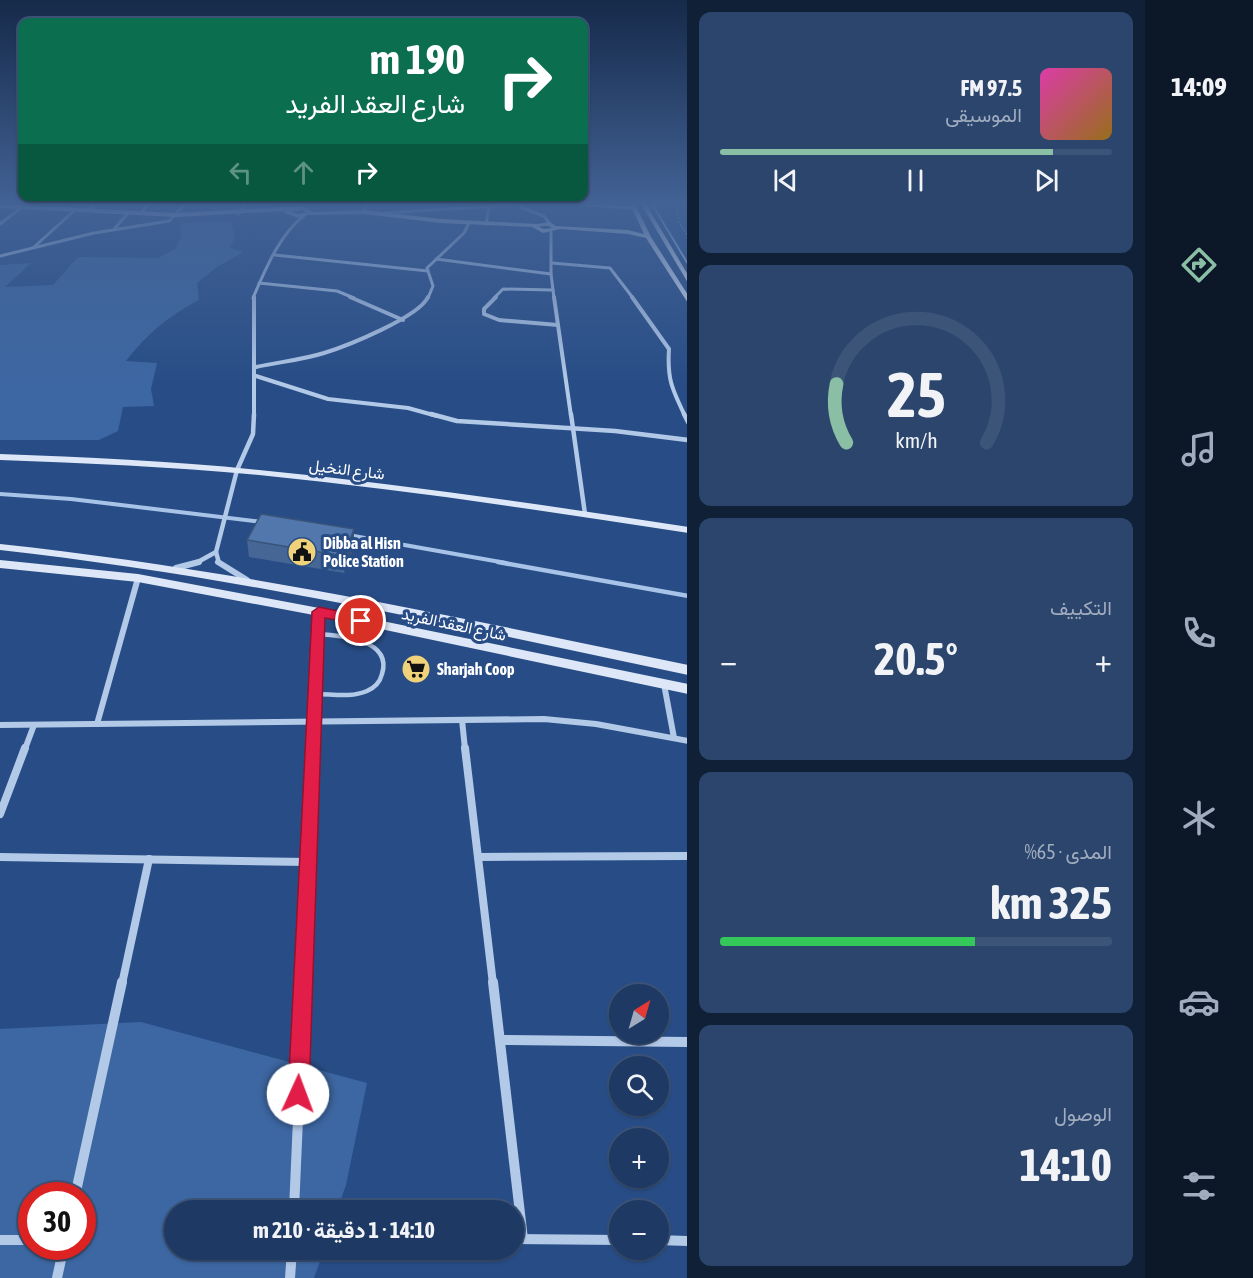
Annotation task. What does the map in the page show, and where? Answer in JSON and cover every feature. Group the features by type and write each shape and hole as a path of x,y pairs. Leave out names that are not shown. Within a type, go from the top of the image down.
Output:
{"main road":[{"path":"664,264 687,301"},
{"path":"677,264 687,281"},
{"name":"شارع النخيل","path":"0,457 237,470 585,514 687,530"},
{"name":"شارع العقد الفريد","path":"0,548 247,580 687,670"},
{"name":"شارع العقد الفريد","path":"0,564 138,578 319,612 687,689"}],"street":[{"path":"247,580 219,564 216,552 237,470 253,435 256,367 252,337 252,302 270,264"},
{"path":"350,264 375,268 428,271"},
{"path":"256,367 325,353 403,320 425,304 433,286 427,268 431,264"},
{"path":"472,264 551,274"},
{"path":"552,264 553,290 585,514"},
{"path":"559,264 610,268 669,349 670,386 687,422"},
{"path":"259,283 337,291 403,320"},
{"path":"553,290 503,288 484,309 484,315 498,320 558,325"},
{"path":"256,376 340,402 408,408 478,424 627,432 687,440"},
{"path":"168,568 182,569 194,565 216,552"},
{"path":"97,724 138,578"},
{"path":"294,1200 319,612"},
{"path":"664,684 674,738"},
{"path":"462,720 500,1041 514,1200"},
{"path":"0,725 562,720 687,741"},
{"path":"0,814 34,725"},
{"path":"478,856 687,856"},
{"path":"0,857 307,862"},
{"path":"78,1182 149,859"},
{"path":"500,1041 687,1042"},
{"path":"524,1239 609,1240"},
{"path":"0,1240 18,1240"},
{"path":"669,1240 687,1240"},
{"path":"57,1278 61,1260"},
{"path":"290,1278 291,1260"}],"lane":[{"path":"316,694 344,694 369,690 378,683 383,666 383,657 374,646 332,634 317,634"}],"shaded area":[{"path":"30,264 5,287 53,285 72,264 223,264 197,283 199,300 159,326 126,361 157,363 151,389 154,406 123,407 118,431 99,440 0,440 0,265"},
{"path":"141,1022 367,1083 346,1185 341,1200 164,1200 164,1260 320,1260 314,1278 0,1278 0,1029"}],"building":[{"path":"261,514 354,529 344,556 247,540"}],"waterway":[{"path":"0,494 71,499 263,522"},
{"path":"348,535 506,563"},
{"path":"498,562 687,596"}],"place":[{"name":"Dibba al Hisn Police Station","path":"302,552"},
{"name":"Sharjah Coop","path":"416,669"}],"route":[{"path":"298,1094 319,612 361,621"}]}
